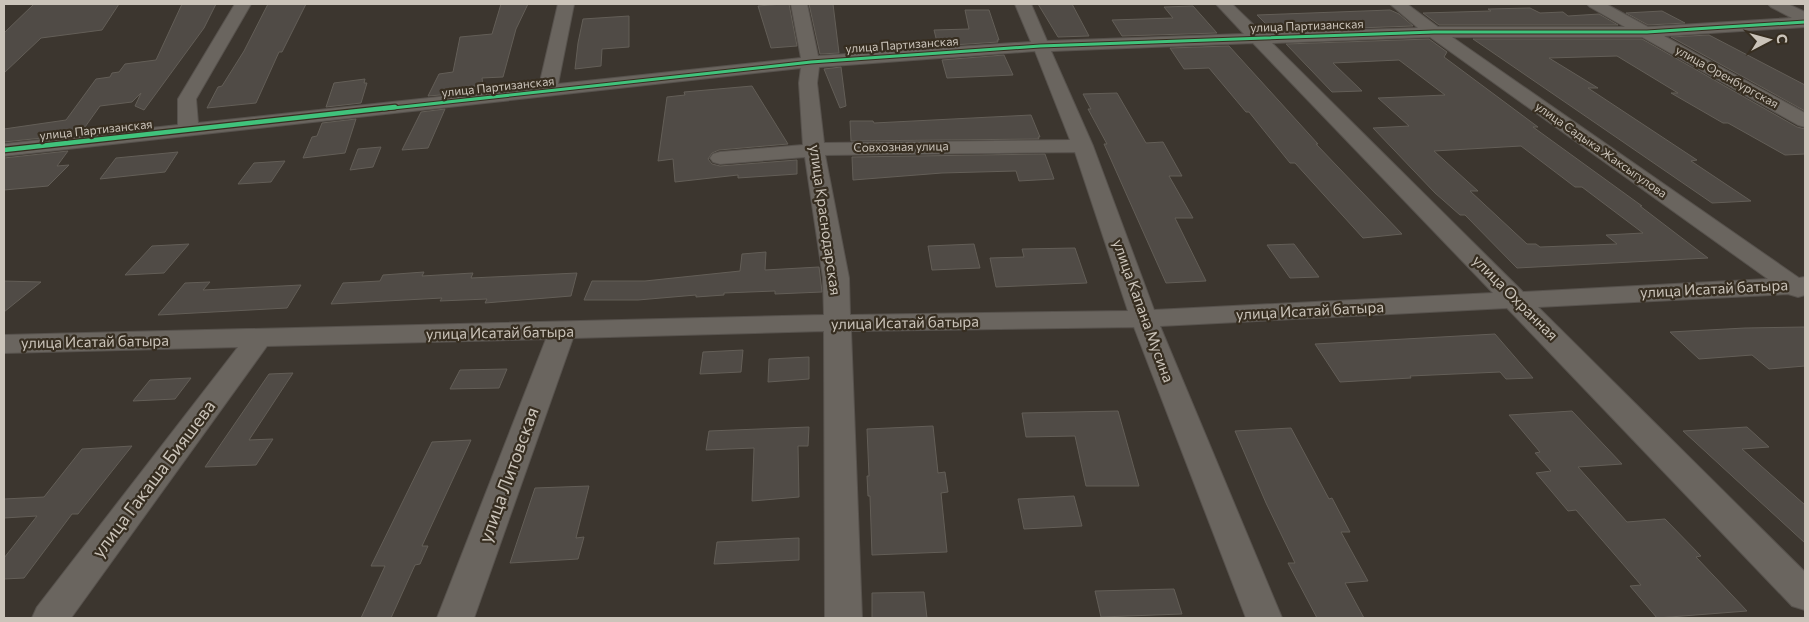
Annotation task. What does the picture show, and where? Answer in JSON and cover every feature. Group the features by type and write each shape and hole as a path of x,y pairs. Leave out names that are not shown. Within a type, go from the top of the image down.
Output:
{"street":[{"path":"188,130 187,99 243,4"},
{"path":"548,91 566,4"},
{"name":"улица Краснодарская","path":"799,4 811,62 808,82 814,150 836,278 844,618"},
{"name":"улица Капана Мусина","path":"1023,4 1083,146 1144,319 1264,618"},
{"name":"улица Охранная","path":"1224,4 1805,595"},
{"name":"улица Садыка Жаксыгулова","path":"1398,4 1434,32 1801,288"},
{"name":"улица Оренбургская","path":"1595,4 1805,121"},
{"path":"1776,4 1805,18"},
{"name":"улица Партизанская","path":"4,150 811,62 1040,46 1434,32 1647,32 1805,22"},
{"name":"Совхозная улица","path":"720,158 814,150 927,146 1083,146"},
{"name":"улица Исатай батыра","path":"5,345 562,332 837,323 1144,319 1801,288"},
{"name":"улица Литовская","path":"456,618 562,332"},
{"name":"улица Гакаша Бияшева","path":"50,618 258,339"}],"building":[{"path":"34,4 119,4 102,30 41,38 4,73 4,33"},
{"path":"182,4 216,4 204,28 144,110 135,106 141,93 132,102 100,106 80,134 4,142 4,129 66,120 96,79 110,77 112,73 119,72 125,64 156,60"},
{"path":"268,4 306,4 282,52 279,52 256,103 207,108 218,87 222,86 244,51"},
{"path":"501,4 528,4 516,29 503,77 482,78 483,85 454,89 452,94 428,96 439,74 453,72 460,37 492,34"},
{"path":"789,4 797,46 771,48 758,6"},
{"path":"809,4 833,4 839,53 820,54"},
{"path":"1038,4 1072,4 1089,36 1058,37"},
{"path":"1193,6 1217,33 1122,36 1112,20 1173,18 1164,7"},
{"path":"1530,8 1540,13 1563,12 1568,16 1599,14 1618,25 1439,25 1423,13 1491,11 1488,9"},
{"path":"965,10 989,10 999,40 997,40 998,42 938,46 934,30 969,29"},
{"path":"1390,10 1399,14 1413,26 1273,31 1257,15"},
{"path":"1662,11 1685,23 1648,25 1626,13"},
{"path":"629,16 629,47 602,49 601,66 575,69 583,19"},
{"path":"1709,35 1805,85 1805,111 1671,37"},
{"path":"1429,39 1447,52 1444,57 1538,127 1533,127 1642,206 1640,206 1708,258 1517,268 1465,215 1460,215 1435,193 1373,128 1409,126 1378,98 1445,95 1399,60 1333,63 1362,91 1332,92 1286,44","holes":["1521,146 1575,187 1582,187 1643,233 1606,235 1617,244 1540,247 1536,244 1527,244 1470,191 1478,191 1434,151"]},
{"path":"1473,39 1642,39 1797,127 1805,129 1805,154 1785,155 1728,123 1723,123 1671,93 1678,93 1617,56 1549,58 1598,88 1588,88 1697,160 1691,161 1751,201 1712,203"},
{"path":"1229,46 1318,144 1316,144 1402,234 1363,238 1295,163 1290,163 1249,112 1246,112 1209,68 1184,69 1170,48"},
{"path":"1004,55 1013,75 947,78 942,60"},
{"path":"841,67 846,106 840,108 824,69"},
{"path":"365,79 364,83 367,83 361,103 326,107 334,83"},
{"path":"752,86 788,144 719,150 712,153 708,159 712,164 720,166 797,160 797,174 738,178 738,175 675,182 673,159 658,161 667,97 685,95 684,92"},
{"path":"1117,93 1146,143 1163,142 1182,176 1169,176 1193,218 1175,218 1206,281 1166,283 1104,144 1107,144 1088,109 1091,109 1083,94"},
{"path":"445,109 428,148 402,150 421,112"},
{"path":"1031,115 1040,137 1038,137 1039,139 851,141 850,121 873,121 874,123"},
{"path":"356,119 345,153 303,158 312,137 317,136 322,123"},
{"path":"381,147 373,167 350,170 358,149"},
{"path":"68,151 57,166 69,165 48,186 4,190 4,158"},
{"path":"178,152 165,172 100,179 116,158"},
{"path":"1045,154 1054,179 1019,181 1016,171 942,173 853,180 852,157"},
{"path":"285,161 271,182 238,184 254,163"},
{"path":"189,244 164,273 125,275 152,246"},
{"path":"974,244 980,268 932,270 928,246"},
{"path":"1294,244 1319,277 1290,278 1267,245"},
{"path":"1075,248 1087,283 996,287 990,258 1024,257 1022,249"},
{"path":"766,252 765,270 819,267 822,292 775,294 775,291 638,300 584,300 592,281 645,281 740,271 742,254"},
{"path":"424,272 422,276 473,273 471,278 577,273 571,296 485,303 487,299 440,301 442,298 331,304 343,283 380,281 383,275"},
{"path":"4,281 41,282 4,312"},
{"path":"210,282 203,290 301,285 287,308 158,315 185,283"},
{"path":"1805,327 1805,366 1769,369 1752,355 1699,359 1670,332 1745,328"},
{"path":"1495,334 1533,378 1506,379 1500,372 1410,376 1411,378 1340,382 1315,344"},
{"path":"743,350 741,372 700,374 703,352"},
{"path":"809,357 809,379 768,382 769,359"},
{"path":"507,369 499,388 450,389 460,370"},
{"path":"293,373 249,440 273,439 256,465 205,467 269,374"},
{"path":"191,378 175,399 133,401 150,380"},
{"path":"1118,411 1139,486 1086,486 1075,436 1026,437 1022,413"},
{"path":"1572,411 1622,464 1578,467 1627,522 1665,519 1701,556 1696,557 1747,611 1657,618 1630,586 1641,585 1576,510 1568,511 1536,473 1551,471 1535,453 1540,452 1509,415"},
{"path":"933,426 938,473 945,472 948,492 941,493 947,552 872,555 870,496 868,496 867,476 869,476 867,429"},
{"path":"809,427 808,446 798,446 799,497 752,501 754,448 706,450 709,431"},
{"path":"1747,427 1769,447 1742,449 1805,505 1805,543 1683,431"},
{"path":"1291,428 1329,499 1332,498 1350,532 1341,532 1368,581 1345,583 1364,618 1317,618 1288,563 1295,563 1266,503 1235,431"},
{"path":"471,440 422,546 428,546 420,564 415,565 391,618 361,618 385,566 371,566 432,442"},
{"path":"132,446 78,514 72,514 24,578 4,579 4,558 37,516 4,518 4,499 44,497 82,449"},
{"path":"589,486 576,538 584,537 578,559 510,563 535,488"},
{"path":"1074,496 1082,526 1024,529 1018,499"},
{"path":"799,538 799,560 714,564 717,542"},
{"path":"1174,589 1182,614 1101,617 1095,591"},
{"path":"924,592 927,618 872,618 872,593"}],"cycle path":[{"path":"4,150 811,62 1040,46 1434,32 1647,32 1805,22"}]}
